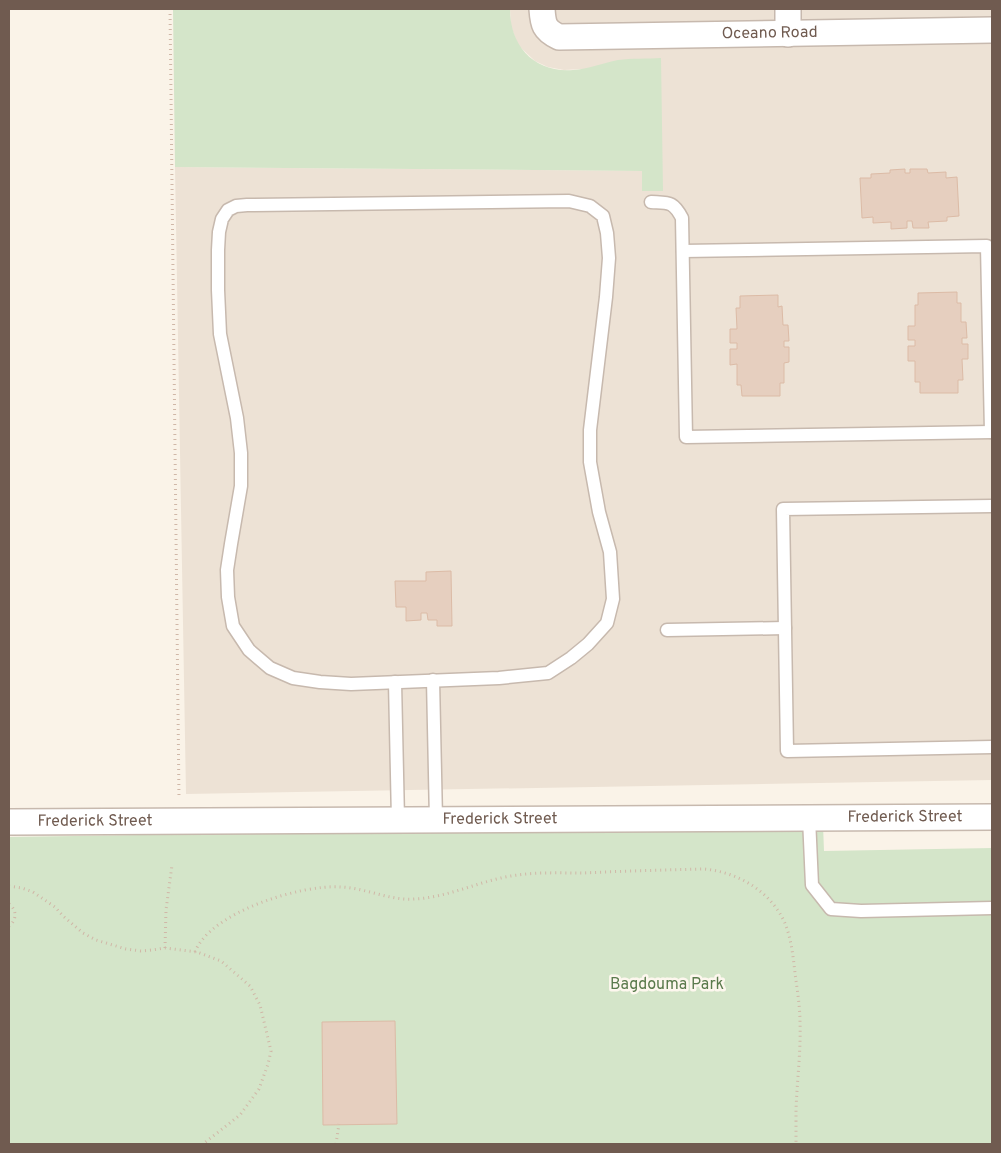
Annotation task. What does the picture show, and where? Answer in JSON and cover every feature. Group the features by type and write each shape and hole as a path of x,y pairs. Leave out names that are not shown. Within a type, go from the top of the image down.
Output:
{"street":[{"path":"788,9 788,34"},
{"name":"Oceano Road","path":"546,20 559,37 574,38 992,30"},
{"name":"Frederick Street","path":"9,822 992,817"}],"lane":[{"path":"569,201 590,206 603,216 608,233 609,258 590,430 590,462 599,512 610,552 613,599 607,622 588,644 548,673 500,678 433,680 351,684 293,678 270,668 249,650 233,626 228,597 227,570 241,486 242,453 220,334 218,250 222,219 228,210 236,206 569,201"},
{"path":"651,202 666,203 676,208 682,218 686,437 991,432 987,246 683,251"},
{"path":"992,506 783,509 787,751 992,747"},
{"path":"667,630 785,628"},
{"path":"433,680 436,820"},
{"path":"395,682 398,820"},
{"path":"809,818 812,885 831,908 861,911 992,908"}],"path":[{"path":"170,9 179,821"},
{"path":"165,948 166,910 172,865"},
{"path":"195,952 204,936 218,924 262,902 280,895 300,891 339,886 398,898 414,899 432,897 520,874 704,869 729,874 752,885 764,895 783,919 789,933 800,1023 796,1144"},
{"path":"9,886 33,892 55,907 82,933 96,940 118,947 141,951 165,948 195,952 221,961 250,986 260,1006 271,1051 259,1089 240,1115 202,1144"},
{"path":"9,904 15,915 12,924 9,926"},
{"path":"336,1144 338,1124"}],"shaded area":[{"path":"510,9 992,9 992,780 186,794 175,167 642,171 642,191 663,191 581,69 564,70 548,67 535,61 520,47 511,26"}],"green space":[{"path":"173,9 510,9 514,35 520,45 536,62 547,67 559,70 573,70 618,60 661,58 663,191 642,191 642,171 175,167"},
{"name":"Bagdouma Park","path":"823,825 824,851 992,848 992,1144 9,1144 9,837"}],"building":[{"path":"905,169 905,173 910,173 910,169 927,169 928,173 946,172 946,178 957,177 959,216 947,217 947,221 928,222 929,228 913,228 912,221 907,221 907,228 891,229 891,222 873,223 873,217 862,218 860,178 871,178 871,174 890,173 890,170"},
{"path":"957,292 957,303 961,303 961,322 966,322 967,338 962,338 962,344 968,344 968,359 962,359 963,380 958,380 958,393 920,393 920,382 915,382 915,361 908,361 908,346 915,346 915,340 908,340 908,326 915,326 915,305 918,305 918,293"},
{"path":"778,295 778,307 782,306 783,325 788,325 789,341 784,341 784,347 789,347 789,362 784,363 784,383 780,383 780,396 742,396 741,385 737,385 737,364 730,365 730,349 737,349 737,343 730,343 730,329 737,329 736,308 740,308 740,296"},
{"path":"451,571 452,626 437,626 437,620 428,620 427,613 421,613 421,620 406,621 406,607 396,607 395,581 426,581 426,572"},
{"path":"395,1021 397,1124 323,1125 322,1022"}]}
